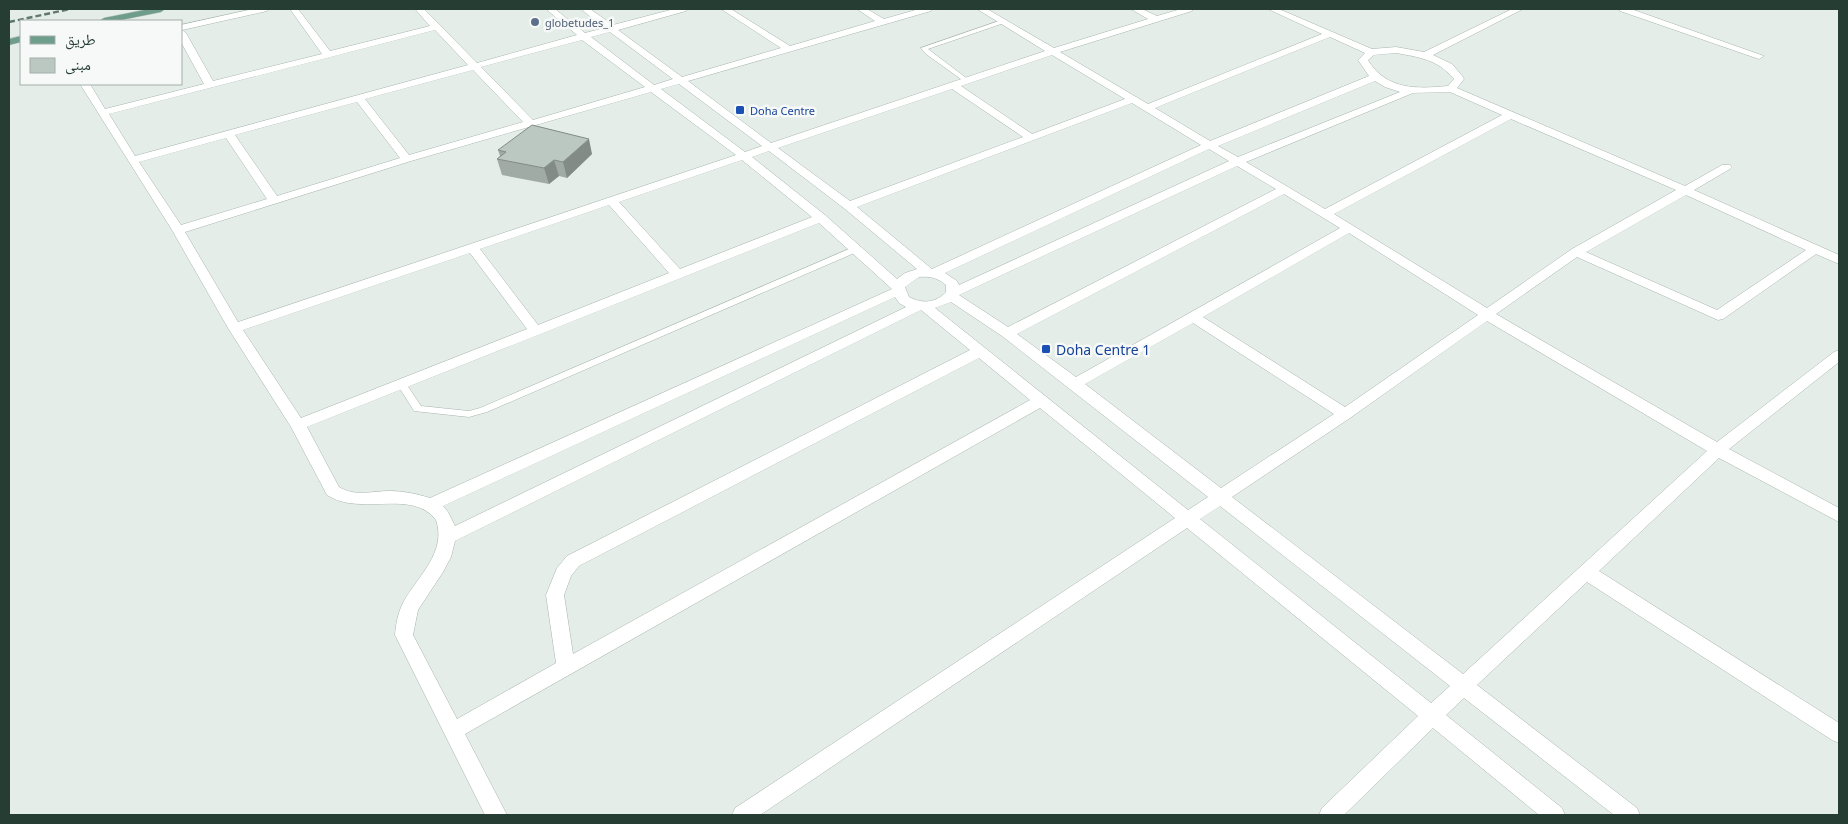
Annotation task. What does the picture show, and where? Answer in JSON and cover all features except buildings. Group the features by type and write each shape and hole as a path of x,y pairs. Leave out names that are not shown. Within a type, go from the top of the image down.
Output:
{"main road":[{"path":"109,20 161,9"}],"street":[{"path":"182,28 264,9"},
{"path":"294,9 327,54"},
{"path":"419,9 530,123"},
{"path":"550,9 582,36 744,156 856,249 898,288 904,300 921,306 980,352 1555,815"},
{"path":"585,9 849,206 931,273 946,278 952,284 952,294"},
{"path":"132,160 684,9"},
{"path":"726,9 788,49"},
{"path":"861,9 883,22"},
{"path":"178,230 407,159 928,9"},
{"path":"981,9 1349,228 1488,315 1718,450 1839,516"},
{"path":"1135,9 1156,19"},
{"path":"235,328 1051,52 1189,9"},
{"path":"1272,9 1370,52 1396,50 1425,55 1449,66 1459,78 1451,89"},
{"path":"1425,55 1520,9"},
{"path":"1623,9 1759,56"},
{"path":"104,112 437,27"},
{"path":"1146,108 1330,34"},
{"path":"182,35 210,85"},
{"path":"1370,52 1363,60 1368,71 1374,78 1386,85 1410,91 1451,89 1685,190 1839,260"},
{"path":"430,504 898,288 909,276 931,273 1210,145 1374,78"},
{"path":"87,85 132,160 178,230 235,328 298,425 333,491 339,496 351,499 391,497 411,499 430,504 444,517 449,536 441,559 411,606 405,622 404,635 496,815"},
{"path":"953,85 1031,138"},
{"path":"449,536 921,306 935,305 945,301 952,294 1237,162 1410,91"},
{"path":"359,98 407,159"},
{"path":"849,206 1132,100"},
{"path":"1325,214 1510,114"},
{"path":"229,134 274,200"},
{"path":"742,815 1345,414 1576,252 1726,167"},
{"path":"1007,333 1284,190"},
{"path":"612,201 678,275"},
{"path":"298,425 821,218"},
{"path":"1075,384 1349,228"},
{"path":"473,248 536,331"},
{"path":"1576,252 1718,316 1816,249"},
{"path":"952,294 1075,384 1630,815"},
{"path":"1193,317 1345,414"},
{"path":"566,668 555,595 563,572 573,561 980,352"},
{"path":"1329,815 1433,717 1464,685 1718,450 1839,355"},
{"path":"454,731 1040,401"},
{"path":"1588,572 1839,734"}],"lane":[{"path":"967,81 928,53 924,48 1002,22"},
{"path":"402,384 418,409 469,414 483,410 856,249"}],"railway":[{"path":"9,22 70,9"}],"place":[{"name":"globetudes_1","path":"535,22"},
{"name":"Doha Centre","path":"740,110"},
{"name":"Doha Centre 1","path":"1046,349"}]}
